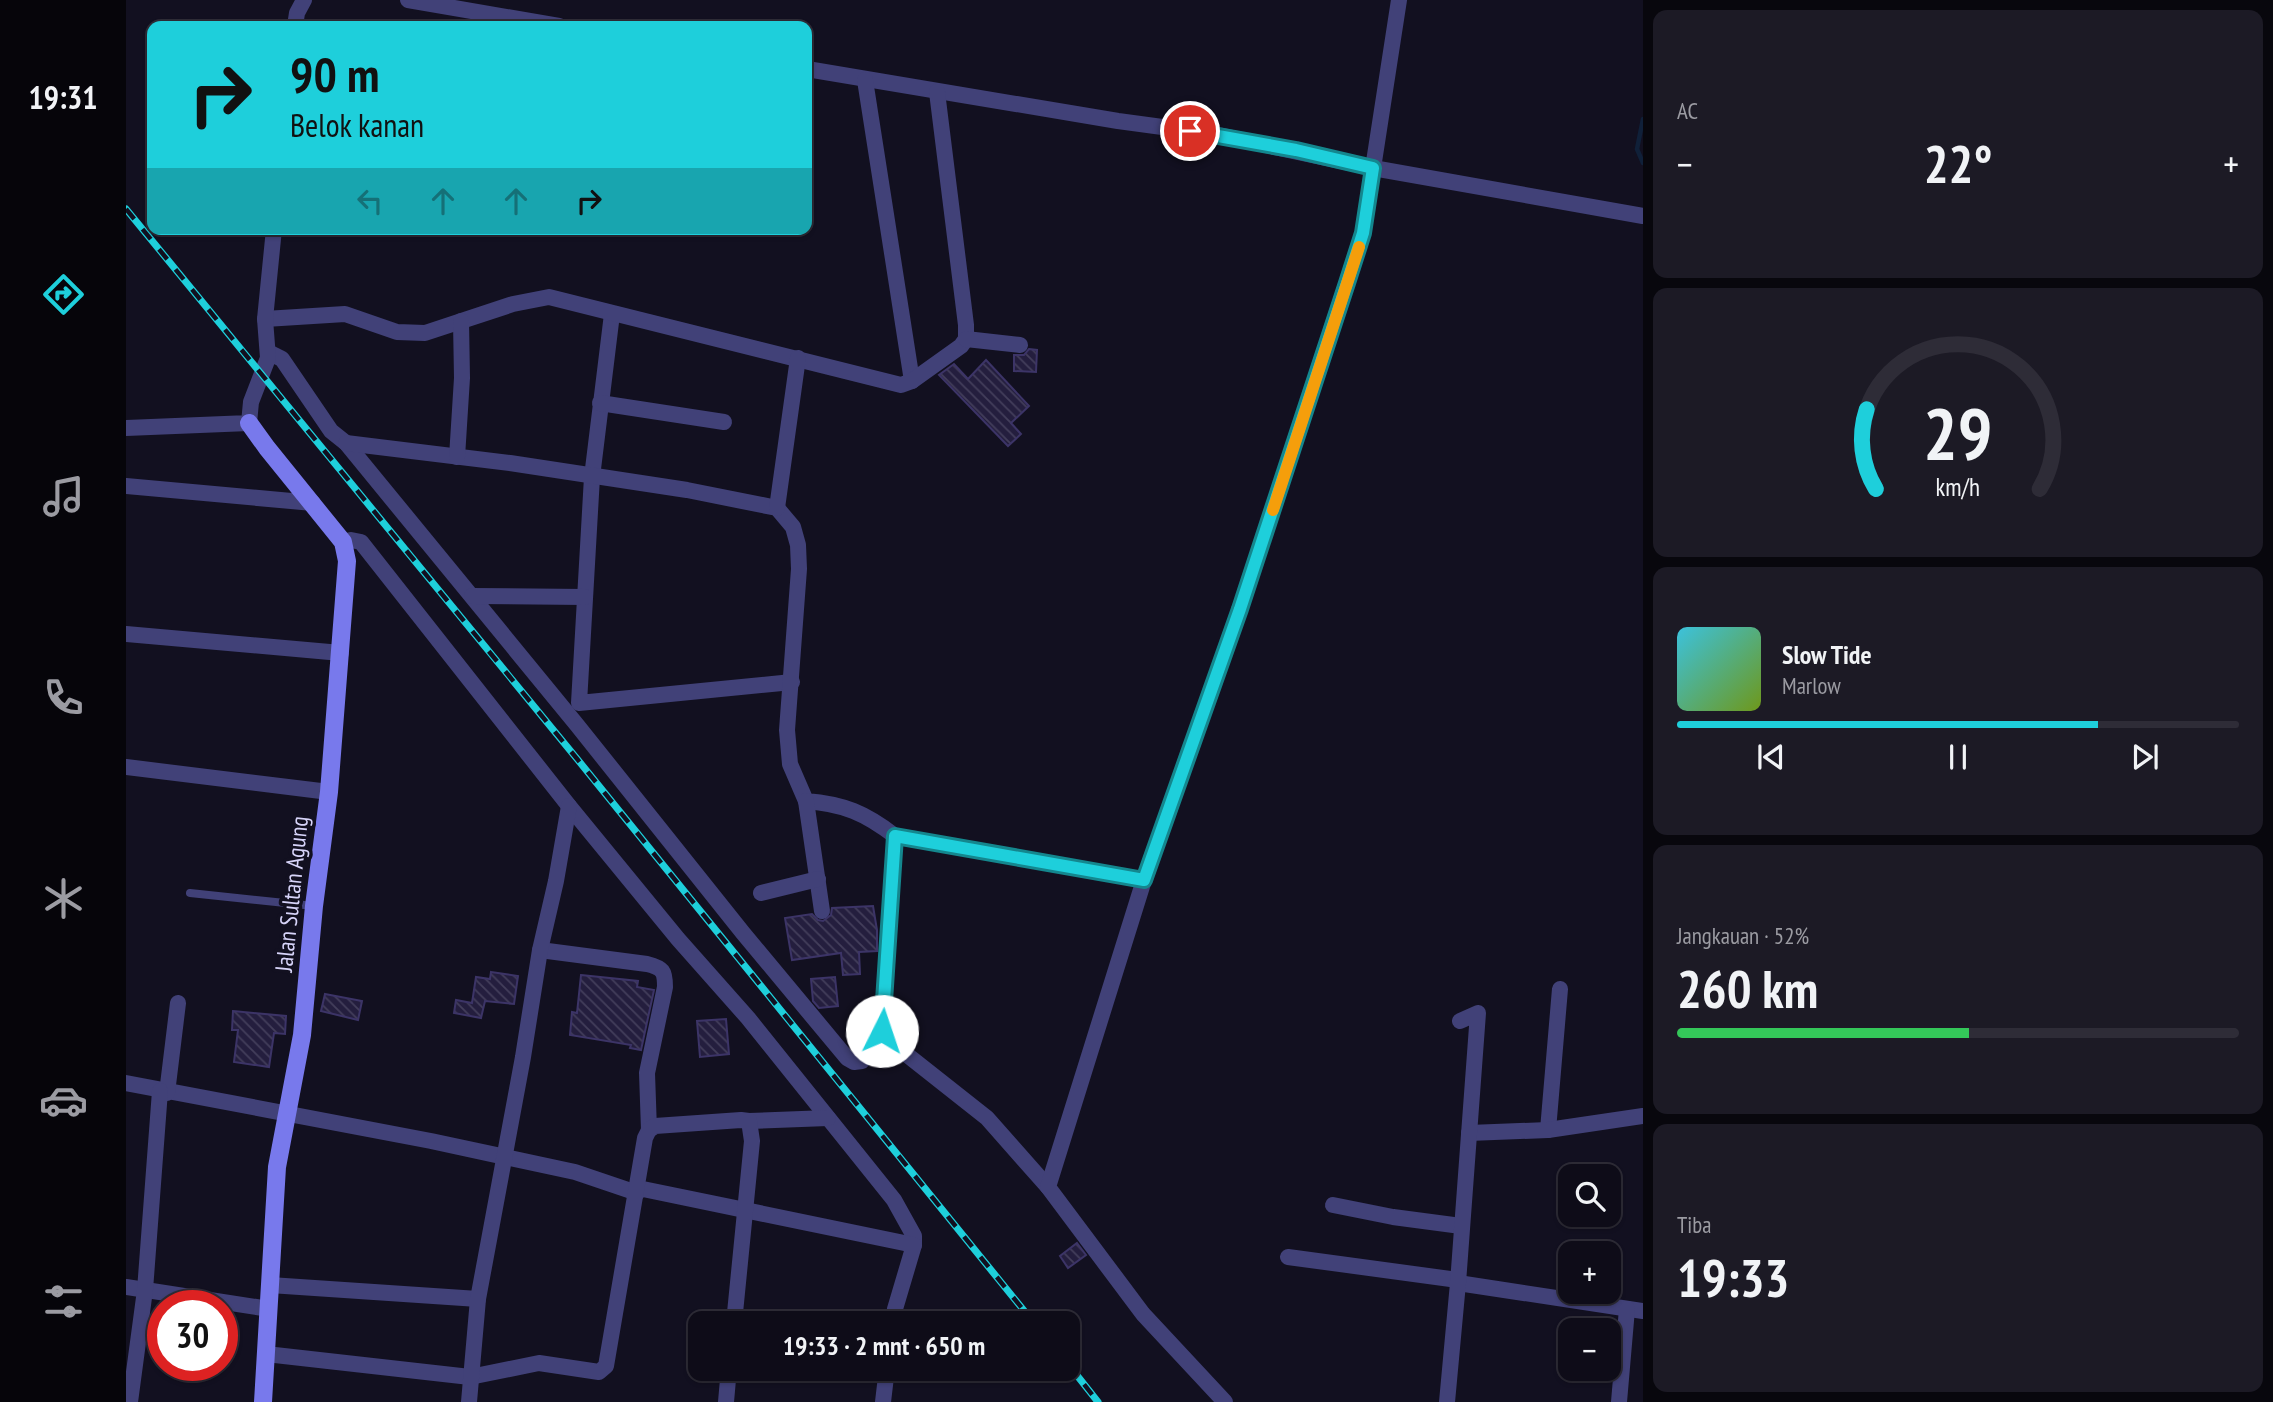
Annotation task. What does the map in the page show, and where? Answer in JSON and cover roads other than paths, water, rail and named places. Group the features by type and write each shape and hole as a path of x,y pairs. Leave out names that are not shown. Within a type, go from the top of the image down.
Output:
{"street":[{"path":"295,21 296,13 304,0"},
{"path":"408,0 530,21"},
{"path":"1048,1187 1144,880 1240,609 1359,246 1399,0"},
{"path":"812,70 937,92 1214,134 1373,168 1643,216"},
{"path":"865,80 912,380"},
{"path":"265,320 345,314 397,332 425,333 513,304 549,296 896,385 912,380 961,346 966,339 937,92"},
{"path":"273,235 265,320 268,352 251,402 249,423 343,542 362,542 569,806 678,939 748,1018 894,1200 914,1236 914,1245 895,1311"},
{"path":"577,725 592,477 612,314"},
{"path":"457,457 462,378 461,321"},
{"path":"966,339 1020,345"},
{"path":"268,352 282,359 331,431 346,443 577,725 734,923 847,1058 854,1062 862,1061 882,1031 895,836"},
{"path":"776,508 798,358"},
{"path":"600,404 723,422"},
{"path":"126,428 249,423"},
{"path":"346,443 687,490 776,508 793,527 798,545 799,569 788,730 790,764 806,801 822,911"},
{"path":"126,486 313,503"},
{"name":"Jalan Sultan Agung","path":"263,1402 276,1167 302,1035 314,906 329,792 347,582 343,542"},
{"path":"472,596 585,597"},
{"path":"126,634 341,653"},
{"path":"579,703 792,682"},
{"path":"126,767 329,792"},
{"path":"806,801 854,809 875,820 895,836 1144,880"},
{"path":"469,1402 478,1298 540,950 569,806"},
{"path":"761,893 818,879"},
{"path":"267,1354 470,1377 539,1363 595,1373 606,1366 645,1138 649,1130 647,1073 666,987 665,974 661,968 647,964 540,950"},
{"path":"1548,1130 1560,989"},
{"path":"130,1402 145,1290 164,1092 178,1003"},
{"path":"1447,1402 1478,1013 1461,1021"},
{"path":"882,1031 887,1039 987,1118 1048,1187 1143,1314 1222,1401"},
{"path":"126,1083 407,1135 575,1172 637,1190 745,1209 914,1245"},
{"path":"1469,1133 1548,1130 1643,1116"},
{"path":"649,1130 655,1126 828,1118"},
{"path":"735,1311 752,1141 749,1121"},
{"path":"1333,1205 1393,1217 1461,1226"},
{"path":"1288,1257 1635,1310 1619,1402"},
{"path":"270,1285 478,1298"},
{"path":"126,1287 268,1309"},
{"path":"726,1402 728,1381"},
{"path":"883,1402 885,1381"}],"lane":[{"path":"190,893 314,906"}],"waterway":[{"path":"1643,119 1637,149 1643,163"}],"railway":[{"path":"126,209 147,235"},
{"path":"147,235 578,760 1024,1311"},
{"path":"1080,1379 1098,1402"}]}
